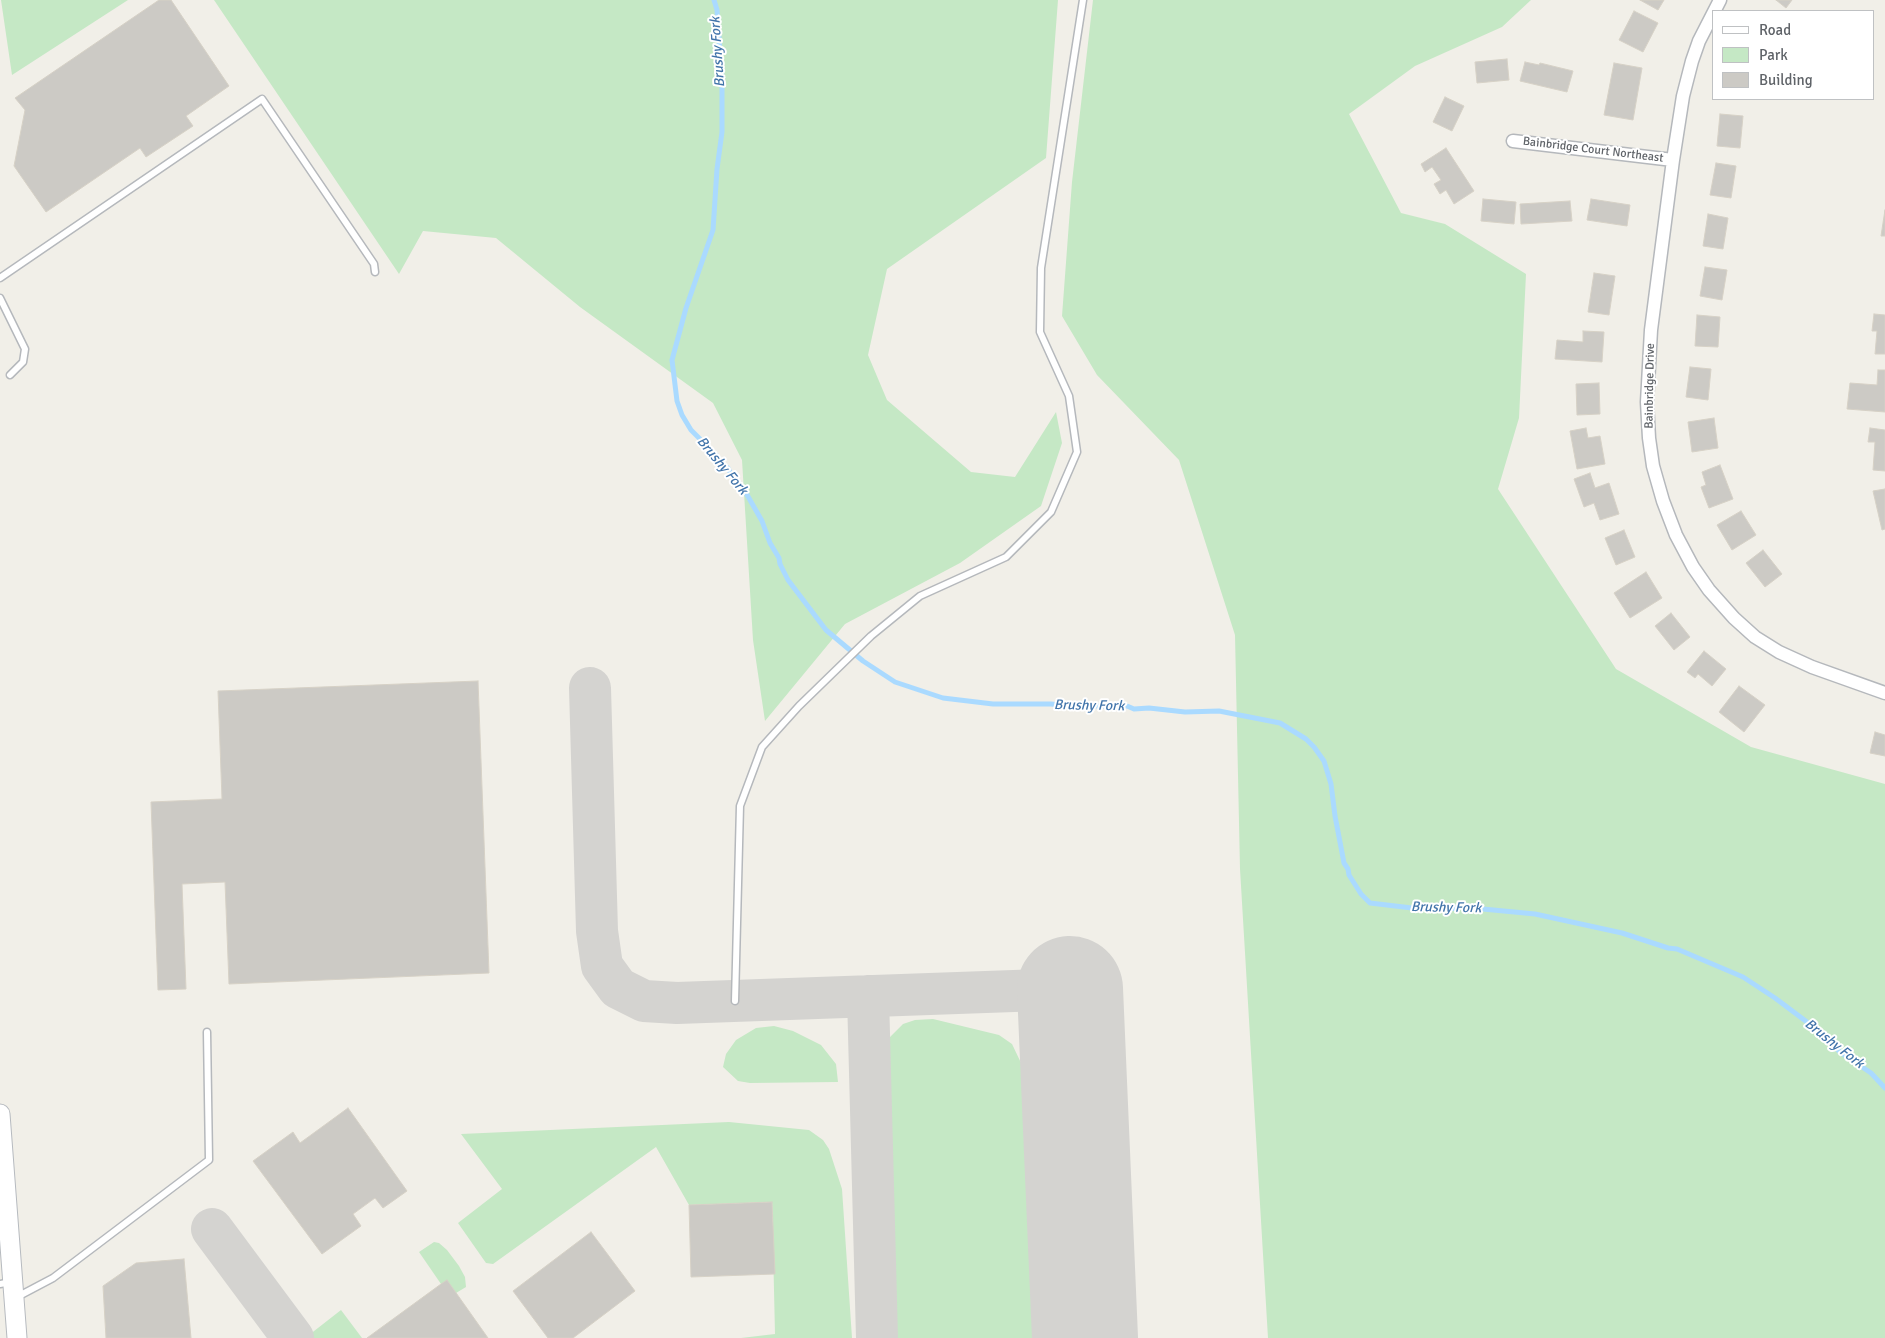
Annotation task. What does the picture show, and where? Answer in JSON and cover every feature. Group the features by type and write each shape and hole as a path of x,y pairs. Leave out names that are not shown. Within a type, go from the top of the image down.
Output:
{"main road":[{"path":"0,1114 9,1288 17,1338"}],"street":[{"name":"Bainbridge Drive","path":"1712,16 1699,41 1692,61 1683,96 1673,160 1651,330 1647,402 1653,466 1663,501 1676,535 1693,567 1709,590 1734,618 1756,637 1779,652 1812,667 1885,693"},
{"name":"Bainbridge Court Northeast","path":"1512,141 1673,160"}],"lane":[{"path":"735,1001 740,806 762,747 800,706 871,636 920,596 1006,557 1051,512 1077,452 1069,396 1040,332 1041,268 1083,0"},
{"path":"0,278 262,99 374,264 375,272"},
{"path":"0,298 25,349 23,362 10,375"},
{"path":"9,1288 53,1278 209,1160 206,1032"}],"green space":[{"path":"1,0 128,0 12,75"},
{"path":"214,0 1058,0 1046,158 887,269 868,355 887,400 971,472 1015,477 1056,412 1062,443 1041,506 960,563 845,624 765,721 753,640 742,460 713,403 580,307 496,238 423,231 399,274"},
{"path":"1093,0 1531,0 1502,27 1415,66 1349,114 1401,213 1445,224 1526,274 1519,418 1498,489 1616,669 1751,747 1885,784 1885,1338 1268,1338 1240,869 1235,635 1179,460 1097,375 1062,316 1072,182"},
{"path":"933,1019 999,1035 1012,1044 1022,1065 1033,1338 890,1338 881,1077 889,1038 903,1024 915,1020"},
{"path":"774,1026 793,1031 821,1045 836,1064 838,1082 750,1083 738,1081 723,1067 726,1054 736,1040 756,1028"},
{"path":"729,1122 809,1130 823,1140 829,1149 842,1189 852,1338 741,1338 775,1334 772,1202 689,1205 656,1147 493,1264 486,1263 458,1223 502,1189 461,1134"},
{"path":"434,1242 439,1243 447,1250 465,1277 466,1287 456,1293 441,1284 419,1252"},
{"path":"341,1310 362,1338 312,1338 309,1335"}],"building":[{"path":"159,0 171,0 229,86 186,116 193,126 146,157 140,148 46,212 14,166 25,110 15,98"},
{"path":"1640,0 1664,0 1658,10"},
{"path":"1776,0 1792,0 1786,8"},
{"path":"1634,11 1658,23 1643,52 1619,40"},
{"path":"1507,59 1509,80 1477,83 1475,62"},
{"path":"1525,62 1539,65 1540,63 1573,71 1567,92 1520,81"},
{"path":"1614,63 1642,68 1633,120 1604,115"},
{"path":"1445,97 1464,106 1452,131 1433,122"},
{"path":"1720,114 1743,116 1740,148 1717,146"},
{"path":"1446,148 1474,191 1454,204 1446,190 1440,194 1434,184 1441,180 1432,167 1425,172 1421,164"},
{"path":"1716,163 1736,166 1731,198 1710,195"},
{"path":"1483,199 1516,202 1514,224 1481,221"},
{"path":"1591,199 1630,205 1627,226 1587,220"},
{"path":"1570,201 1572,221 1521,224 1520,204"},
{"path":"1885,210 1885,236 1881,236"},
{"path":"1708,214 1728,218 1723,249 1703,246"},
{"path":"1705,267 1727,270 1722,300 1700,296"},
{"path":"1594,273 1615,276 1609,315 1588,312"},
{"path":"1874,314 1885,315 1885,354 1875,354 1877,331 1872,331"},
{"path":"1697,315 1720,317 1718,347 1695,346"},
{"path":"1583,331 1604,332 1602,362 1555,359 1557,340 1583,342"},
{"path":"1690,367 1711,369 1708,400 1686,397"},
{"path":"1878,370 1885,370 1885,412 1847,409 1850,383 1877,385"},
{"path":"1599,383 1600,414 1577,415 1576,384"},
{"path":"1714,418 1718,448 1692,452 1688,422"},
{"path":"1586,428 1588,438 1600,436 1605,464 1577,469 1570,431"},
{"path":"1870,428 1885,430 1885,471 1873,470 1875,442 1868,442"},
{"path":"1720,465 1733,499 1709,508 1701,487 1706,485 1702,472"},
{"path":"1590,473 1595,488 1609,483 1619,514 1600,520 1594,503 1584,507 1574,479"},
{"path":"1885,489 1885,529 1882,530 1873,491"},
{"path":"1741,511 1756,535 1732,550 1717,525"},
{"path":"1624,530 1635,557 1616,565 1605,538"},
{"path":"1763,550 1782,574 1765,587 1746,563"},
{"path":"1646,572 1662,598 1630,618 1614,593"},
{"path":"1671,613 1690,637 1674,650 1655,626"},
{"path":"1704,651 1726,669 1712,686 1698,674 1695,678 1687,672"},
{"path":"478,681 489,973 229,984 225,882 182,884 186,989 158,990 151,802 222,799 218,691"},
{"path":"1739,686 1765,705 1744,732 1719,712"},
{"path":"1875,732 1885,735 1885,756 1870,753"},
{"path":"348,1108 407,1191 383,1208 375,1198 353,1214 361,1226 322,1254 253,1161 293,1132 300,1143"},
{"path":"772,1202 775,1274 691,1277 689,1205"},
{"path":"591,1232 635,1291 573,1338 548,1338 513,1291"},
{"path":"184,1259 191,1338 106,1338 103,1286 136,1263"},
{"path":"447,1280 488,1338 367,1338 441,1284"}],"waterway":[{"name":"Brushy Fork","path":"714,0 717,10 722,79 722,132 717,169 713,230 686,308 672,360 677,401 682,415 691,430 716,455 722,464 728,468 733,478 742,486 762,521 770,543 779,558 788,580 826,630 863,661 895,682 943,698 993,704 1051,704 1088,708 1093,706 1127,706 1134,709 1149,708 1185,712 1219,711 1280,723 1306,739 1324,761 1331,784 1344,863 1361,894 1370,903 1412,908 1443,910 1462,907 1535,914 1622,933 1668,948 1677,949 1743,977 1775,998 1819,1031 1840,1052 1871,1073 1885,1088"}],"taxiway":[{"path":"590,688 597,931 602,966 618,988 644,1001 677,1003 1070,989"},
{"path":"868,996 877,1338"},
{"path":"212,1229 293,1338"}],"runway":[{"path":"1070,989 1085,1338"}]}
